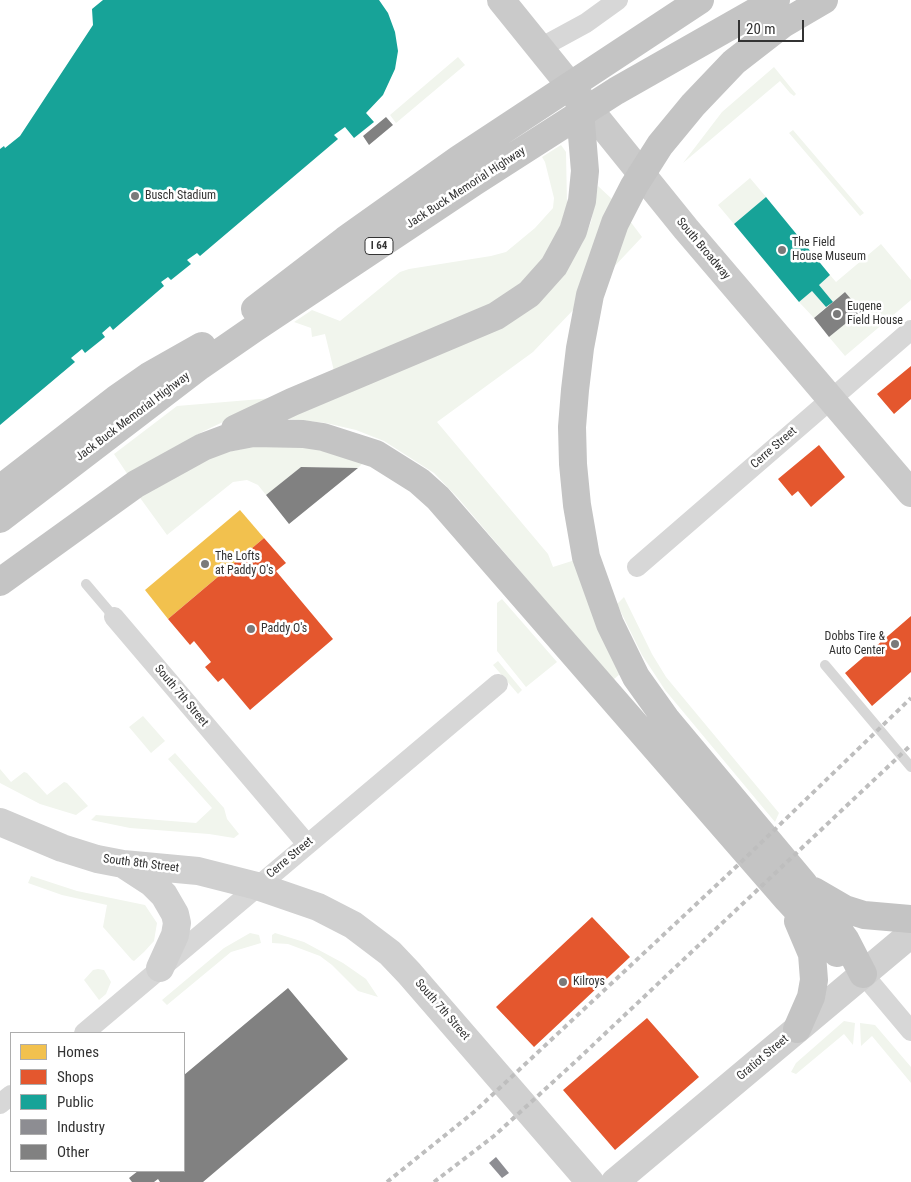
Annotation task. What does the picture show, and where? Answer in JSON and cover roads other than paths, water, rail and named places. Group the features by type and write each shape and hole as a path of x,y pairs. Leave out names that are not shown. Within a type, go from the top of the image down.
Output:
{"highway":[{"name":"Jack Buck Memorial Highway","path":"0,514 217,338 337,246 458,159 700,0"},
{"name":"Jack Buck Memorial Highway","path":"0,519 192,372 255,328 466,187 616,92 776,0"},
{"path":"797,1029 811,997 814,965 796,892 650,698 636,676 610,624 586,556 577,505 573,464 575,390 590,295 615,223 660,145 698,99 734,62 759,41 824,0"},
{"path":"0,582 100,510 199,448 262,416 496,316 529,294 554,266 573,231 582,201 585,171 580,99"},
{"path":"0,490 149,376 217,338"},
{"path":"0,582 136,484 203,447 253,433 279,432 323,437 368,451 396,465 419,481 456,519 796,892 845,939 863,974"},
{"path":"796,892 825,899 864,915 911,919"}],"main road":[{"name":"South Broadway","path":"500,0 686,229 911,493"},
{"name":"South 8th Street","path":"0,822 62,848 123,864 198,871 257,886"},
{"path":"123,864 152,882 164,895 175,914 177,923 175,935 160,968"},
{"name":"South 7th Street","path":"257,886 334,914 373,938 390,953 443,1010 590,1182"},
{"name":"Gratiot Street","path":"615,1182 911,934"}],"street":[{"path":"540,48 563,37 618,0"},
{"name":"Cerre Street","path":"637,567 911,330"},
{"name":"South 7th Street","path":"114,617 307,844"},
{"name":"Cerre Street","path":"85,1032 498,684"},
{"path":"863,974 911,1031"},
{"path":"0,1104 10,1095"}],"lane":[{"path":"86,584 114,617"},
{"path":"825,665 911,766"}],"railway":[{"path":"387,1182 474,1112 737,866 911,698"},
{"path":"434,1182 494,1136 576,1061 911,745"}],"place":[{"name":"Busch Stadium","path":"135,196"},
{"name":"The Field House Museum","path":"782,250"},
{"name":"Eugene Field House","path":"837,314"},
{"name":"The Lofts at Paddy O's","path":"205,564"},
{"name":"Paddy O's","path":"251,629"},
{"name":"Dobbs Tire & Auto Center","path":"895,644"},
{"name":"Kilroys","path":"563,982"}]}
